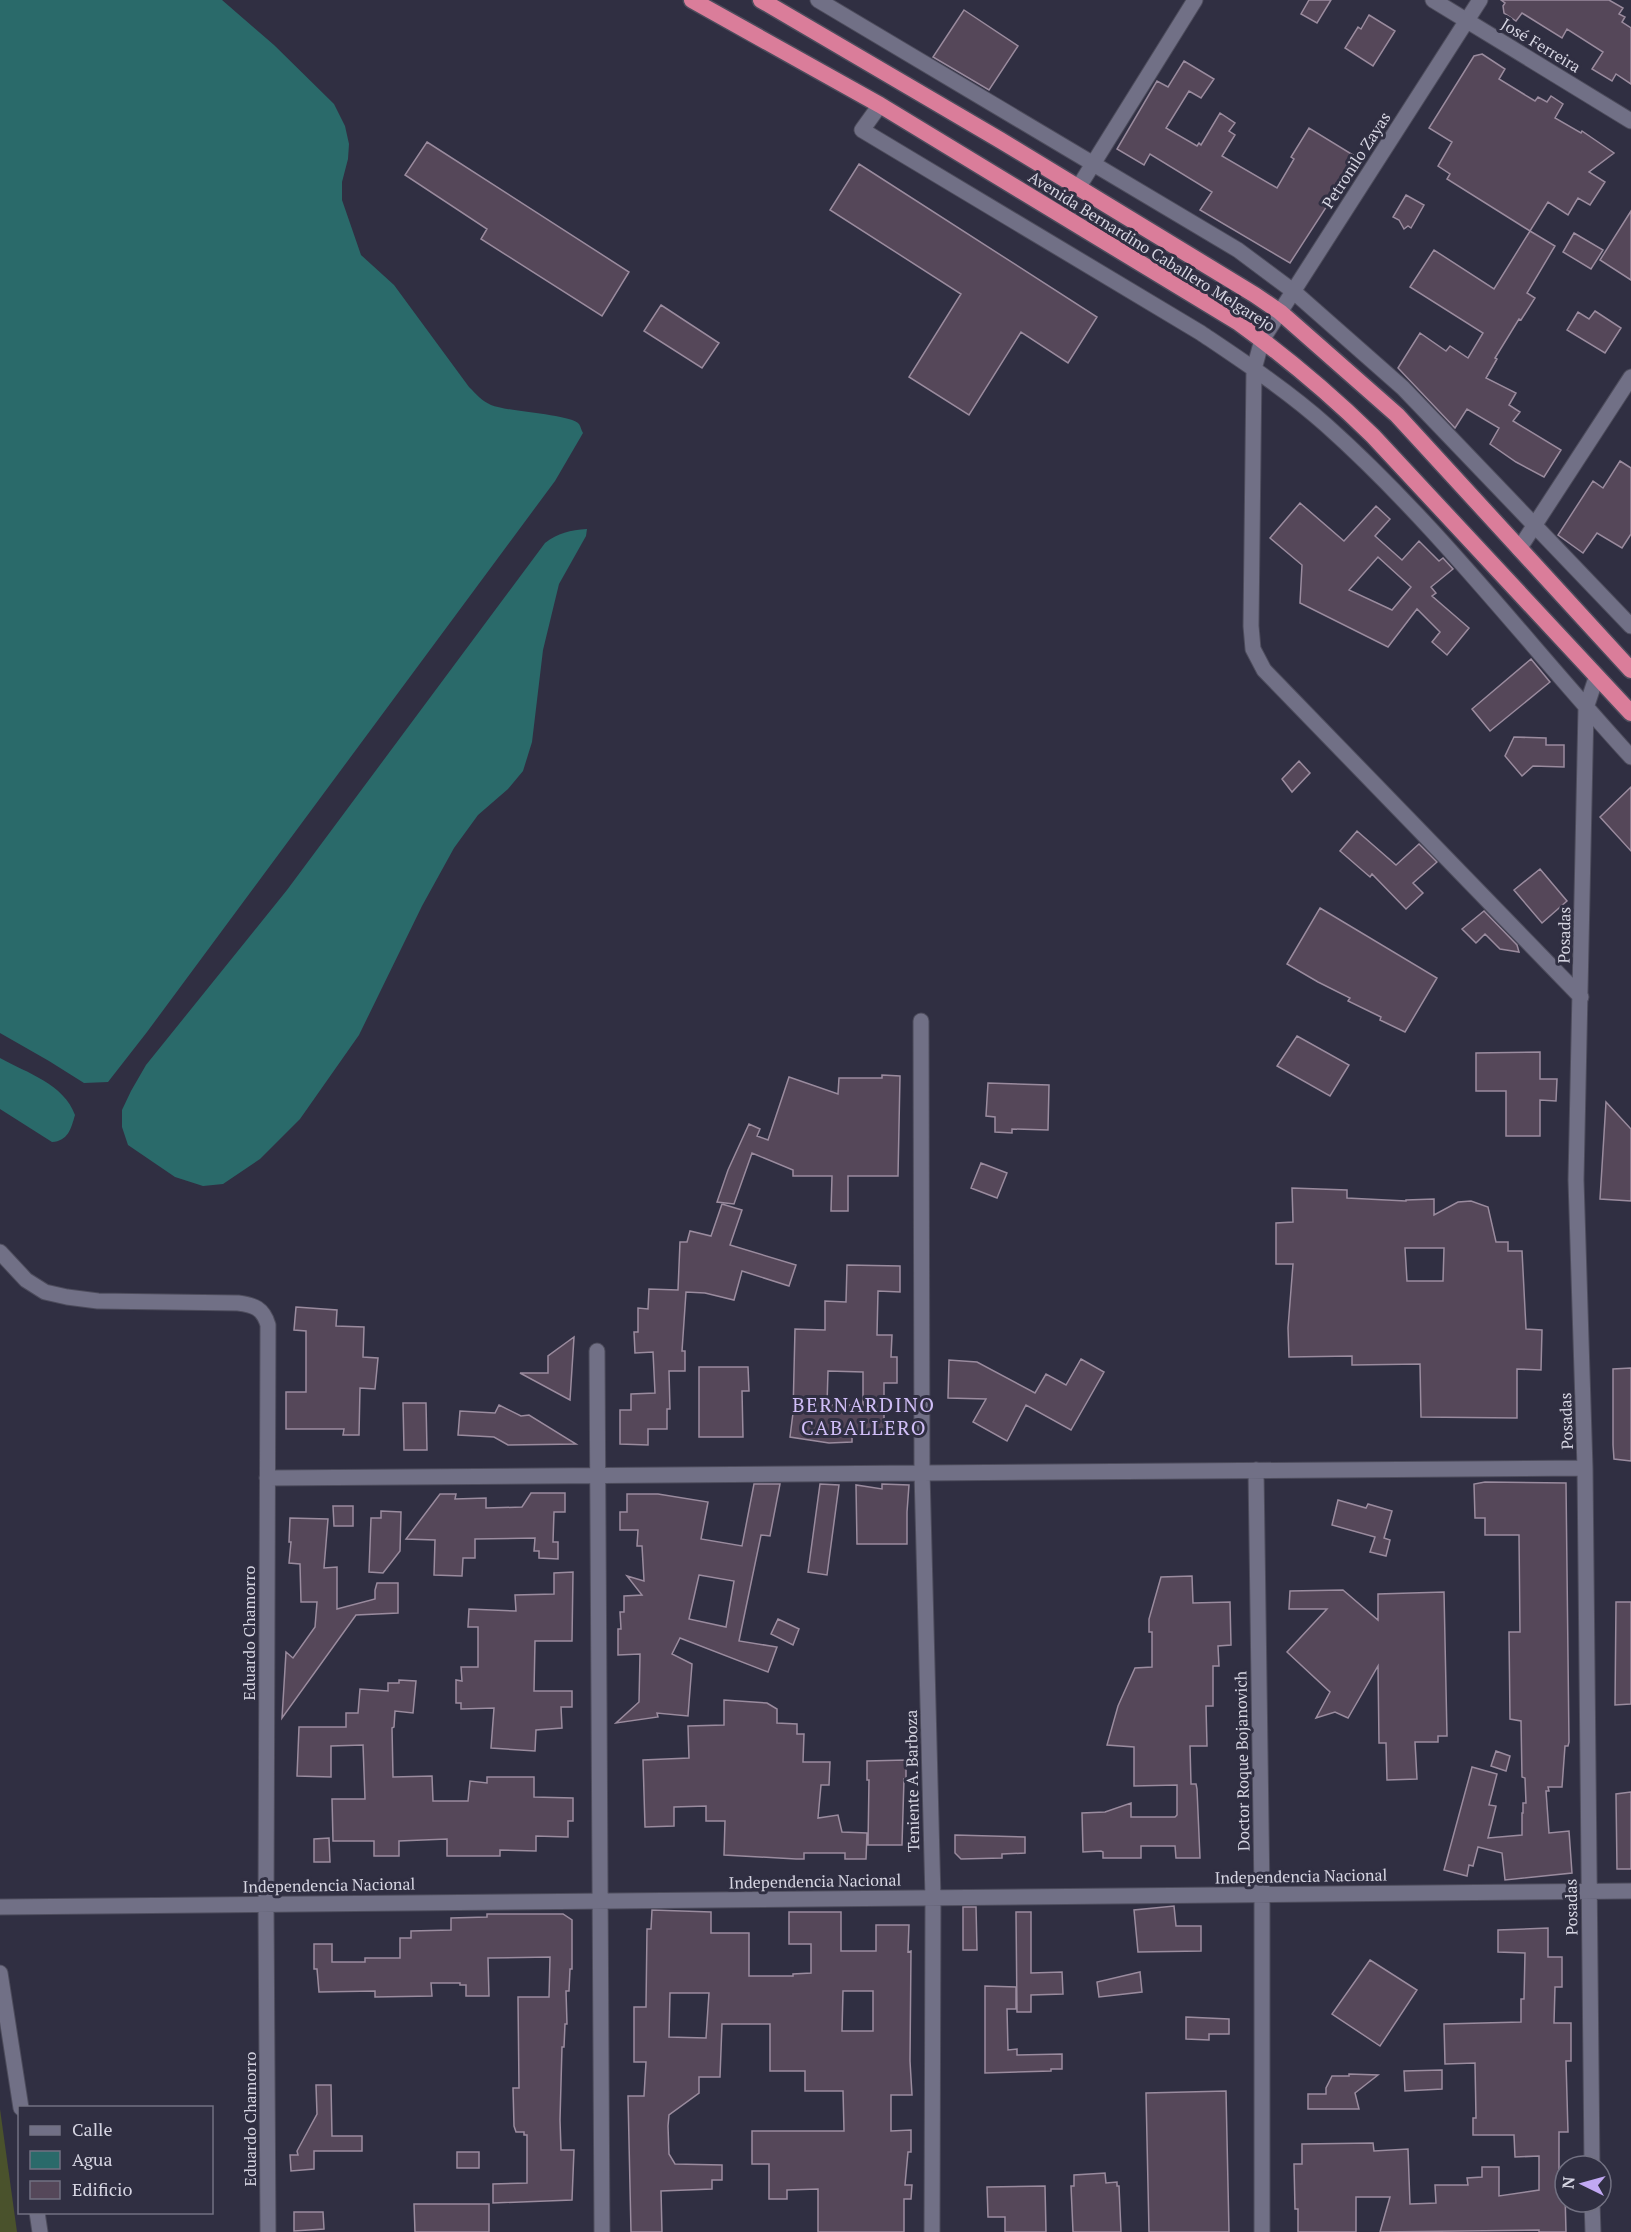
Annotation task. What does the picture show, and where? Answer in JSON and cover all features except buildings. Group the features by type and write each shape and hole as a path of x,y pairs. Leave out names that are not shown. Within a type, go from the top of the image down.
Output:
{"highway":[{"name":"Avenida Bernardino Caballero Melgarejo","path":"692,0 880,105 1239,323 1263,340 1366,428 1631,713"},
{"name":"Avenida Bernardino Caballero Melgarejo","path":"761,0 1078,188 1280,312 1396,415 1631,670"}],"street":[{"path":"818,0 1238,250 1293,291 1403,388 1631,626"},
{"path":"1078,188 1195,0"},
{"name":"José Ferreira","path":"1433,0 1631,121"},
{"name":"Petronilo Zayas","path":"1480,0 1263,340 1254,369 1251,626 1253,649 1264,670 1581,997"},
{"path":"880,105 862,130 1202,333 1254,369 1325,424 1384,480 1485,590 1631,757"},
{"path":"1519,549 1631,377"},
{"path":"1485,590 1503,576"},
{"name":"Posadas","path":"1592,2154 1585,1468 1576,1180 1586,708 1596,678"},
{"name":"Teniente A. Barboza","path":"921,1021 922,1473 933,1898 932,2232"},
{"name":"Eduardo Chamorro","path":"0,1254 26,1280 45,1292 98,1301 238,1303 259,1308 265,1315 268,1325 266,1904 268,2232"},
{"path":"597,1351 602,2232"},
{"path":"267,1478 1585,1468"},
{"name":"Doctor Roque Bojanovich","path":"1256,1470 1262,1894 1262,2232"},
{"name":"Independencia Nacional","path":"0,1906 1631,1890"},
{"path":"0,1973 21,2106"},
{"path":"37,2214 40,2232"},
{"path":"1592,2214 1593,2232"}],"shaded area":[{"path":"0,2109 17,2232 0,2232"}],"water":[{"path":"0,0 222,0 274,45 334,104 345,126 349,144 342,182 342,200 361,255 394,285 469,387 491,405 574,421 579,424 583,433 555,481 108,1082 84,1083 0,1033"},
{"path":"587,529 586,536 559,584 543,650 532,742 523,771 508,789 478,815 454,848 422,906 359,1035 300,1119 260,1159 223,1184 203,1186 175,1177 128,1145 122,1127 122,1110 146,1065 287,890 545,543 564,533"},
{"path":"0,1058 44,1080 70,1104 75,1115 65,1137 52,1142 0,1109"}],"district":[{"name":"BERNARDINO CABALLERO","path":"864,1416"}]}
